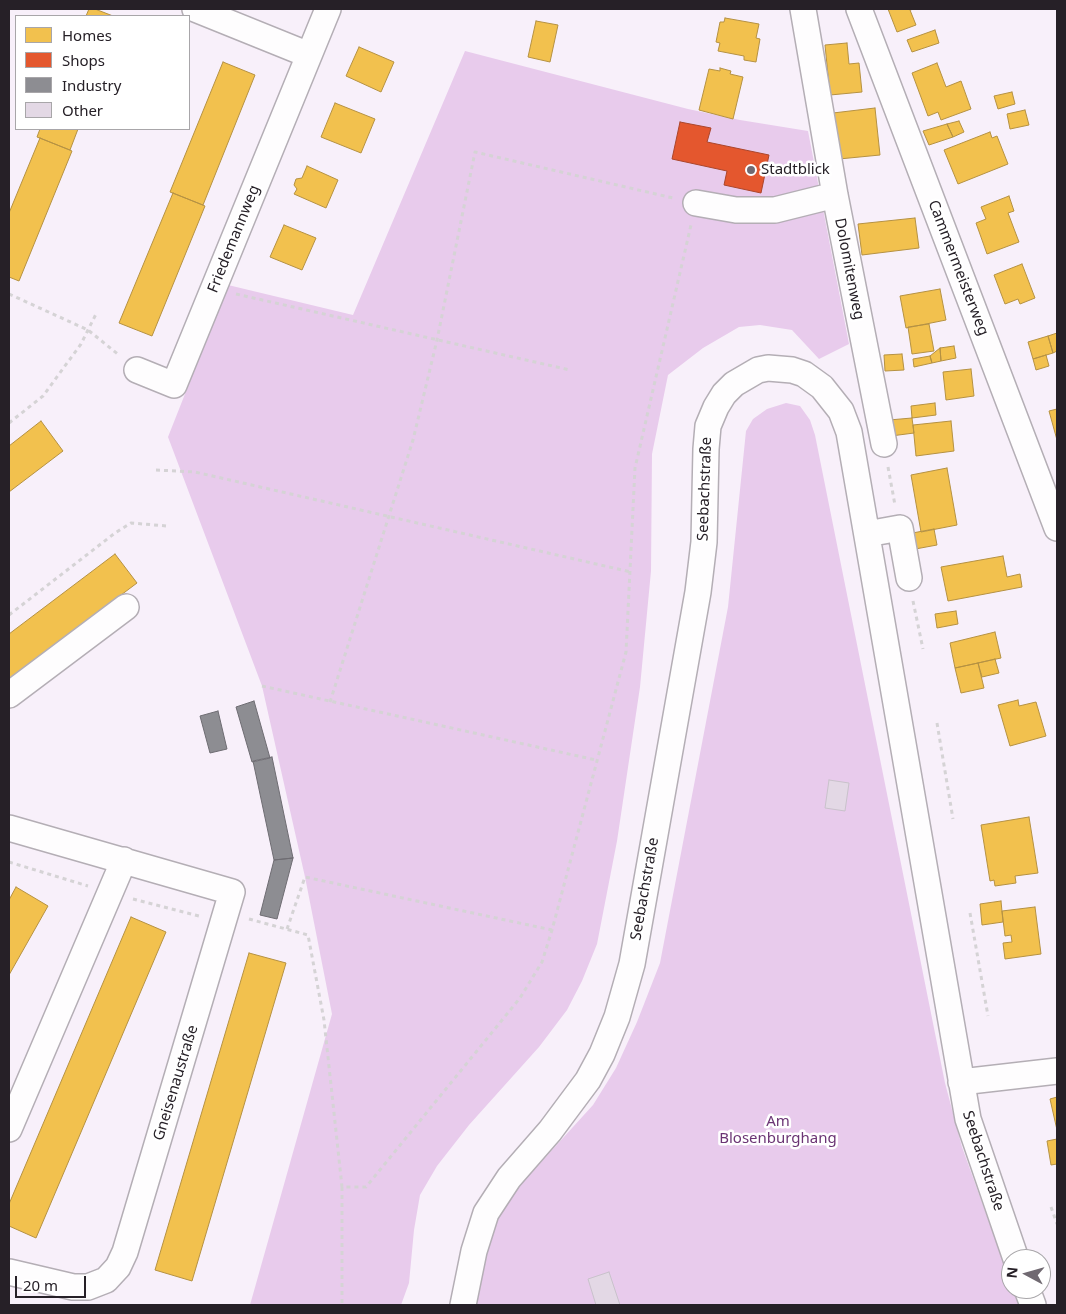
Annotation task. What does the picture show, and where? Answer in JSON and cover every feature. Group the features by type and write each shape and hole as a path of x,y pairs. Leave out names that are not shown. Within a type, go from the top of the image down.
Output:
{"street":[{"path":"195,9 309,55"},
{"name":"Friedemannweg","path":"137,370 174,385 328,9"},
{"name":"Dolomitenweg","path":"803,9 835,195 884,444"},
{"name":"Cammermeisterweg","path":"859,9 1050,485 1057,528"},
{"path":"696,203 736,210 775,210 835,195"},
{"name":"Seebachstraße","path":"463,1305 474,1251 486,1213 509,1178 550,1131 588,1080 610,1036 627,987 698,592 704,542 705,467 708,426 724,394 734,384 758,370 779,368 804,374 822,387 841,411 849,432 972,1136 1012,1249"},
{"path":"867,534 900,528 909,578"},
{"path":"9,695 126,607"},
{"name":"Gneisenaustraße","path":"9,828 232,892 126,1252 118,1267 106,1280 88,1287 74,1287 9,1272"},
{"path":"9,1129 124,860"},
{"path":"962,1082 1057,1071"}],"path":[{"path":"330,702 413,440 437,340 475,152 696,203 635,468 626,652 542,962 520,998 366,1188 342,1188"},
{"path":"213,289 570,370"},
{"path":"9,294 88,330 137,370"},
{"path":"9,423 43,396 80,344 96,314"},
{"path":"884,444 900,528"},
{"path":"156,470 195,472 631,572"},
{"path":"9,615 115,533 131,523 167,526"},
{"path":"909,578 923,649"},
{"path":"262,686 596,760"},
{"path":"937,723 953,818"},
{"path":"287,929 305,877 552,930"},
{"path":"226,913 308,935 324,1020 342,1188 342,1305"},
{"path":"970,913 988,1016"},
{"path":"1051,1207 1057,1224"}],"green space":[{"path":"465,51 688,109 808,131 849,344 819,359 792,330 760,325 739,327 703,348 668,375 652,454 651,571 640,687 617,841 597,944 582,981 567,1010 539,1047 469,1125 437,1166 420,1195 414,1230 409,1283 401,1305 250,1305 332,1014 305,877 262,686 168,437 228,285 353,315"},
{"name":"Am Blosenburghang","path":"786,403 800,406 810,420 815,435 945,1083 962,1147 1001,1255 1001,1299 1017,1299 1019,1305 476,1305 490,1231 502,1205 593,1105 616,1068 637,1022 660,963 728,607 746,431 753,419 767,409"}],"building: Homes":[{"path":"89,9 95,9 110,15 86,15"},
{"path":"888,9 914,9 910,10 916,25 897,32"},
{"path":"725,18 759,24 756,38 760,39 756,62 744,60 744,56 718,51 720,43 716,42 720,22 724,22"},
{"path":"536,21 558,25 550,62 528,57"},
{"path":"935,30 939,43 912,52 907,40"},
{"path":"847,43 849,64 859,63 862,92 830,95 825,45"},
{"path":"359,47 394,62 381,92 346,76"},
{"path":"223,62 255,75 203,205 170,192"},
{"path":"937,63 946,87 961,81 971,109 941,120 938,112 928,116 912,73"},
{"path":"720,68 731,71 730,74 743,77 733,119 699,110 709,69 720,71"},
{"path":"1012,92 1015,104 998,109 994,96"},
{"path":"335,103 375,119 361,153 321,137"},
{"path":"875,108 880,155 839,159 833,113"},
{"path":"1025,110 1029,125 1010,129 1007,114"},
{"path":"959,121 964,132 953,137 947,124"},
{"path":"947,124 953,137 929,145 923,131"},
{"path":"40,130 78,130 70,150 37,137"},
{"path":"990,132 992,138 997,136 1008,164 958,184 944,150"},
{"path":"40,138 72,151 19,281 9,277 9,213"},
{"path":"307,166 338,180 326,208 294,194 297,189 294,185 296,179 302,178"},
{"path":"173,193 205,206 152,336 119,323"},
{"path":"1009,196 1014,211 1008,213 1019,242 987,254 976,223 986,219 981,207"},
{"path":"915,218 919,248 862,255 858,224"},
{"path":"284,225 316,238 302,270 270,257"},
{"path":"1022,264 1035,298 1020,304 1018,299 1005,304 994,275"},
{"path":"940,289 946,320 906,328 900,296"},
{"path":"929,324 934,351 912,354 908,327"},
{"path":"1057,333 1057,351 1053,353 1048,336"},
{"path":"1048,336 1053,353 1033,359 1028,342"},
{"path":"954,346 956,358 941,361 940,348"},
{"path":"940,348 941,361 932,363 930,356"},
{"path":"902,354 904,370 885,371 884,355"},
{"path":"1046,355 1049,366 1036,370 1033,359"},
{"path":"930,356 932,363 914,367 913,359"},
{"path":"971,369 974,396 946,400 943,372"},
{"path":"935,403 936,415 912,418 911,406"},
{"path":"1057,409 1057,440 1049,411"},
{"path":"912,418 914,433 891,436 889,420"},
{"path":"41,421 63,451 9,492 9,446"},
{"path":"951,421 954,451 916,456 913,425"},
{"path":"947,468 957,525 921,532 911,475"},
{"path":"934,529 937,545 910,550 907,534"},
{"path":"115,554 137,583 9,679 9,634"},
{"path":"1003,556 1007,577 1020,574 1022,587 948,601 941,567"},
{"path":"956,611 958,624 937,628 935,614"},
{"path":"995,632 1001,658 955,668 950,643"},
{"path":"995,659 999,673 982,677 978,663"},
{"path":"978,663 984,688 961,693 955,668"},
{"path":"1018,700 1019,706 1036,702 1046,736 1010,746 998,705"},
{"path":"1029,817 1038,873 1015,876 1016,883 995,886 994,880 990,881 981,825"},
{"path":"16,887 48,906 9,975 9,900"},
{"path":"1001,901 1003,922 982,925 980,904"},
{"path":"1035,907 1041,954 1005,959 1003,943 1012,942 1011,935 1005,936 1002,911"},
{"path":"131,917 166,932 36,1238 9,1226 9,1204"},
{"path":"249,953 286,963 192,1281 155,1270"},
{"path":"1057,1097 1057,1130 1050,1099"},
{"path":"1057,1139 1057,1164 1051,1165 1047,1141"}],"building: Shops":[{"path":"680,122 711,128 707,142 769,155 761,193 724,185 727,171 672,159"}],"building: Industry":[{"path":"254,701 270,758 252,762 236,707"},
{"path":"218,711 227,749 210,753 200,716"},
{"path":"272,757 293,858 274,860 253,761"},
{"path":"293,858 277,919 260,915 274,860"}],"building: Other":[{"path":"829,780 849,783 845,811 825,808"},
{"path":"609,1272 620,1305 596,1305 588,1279"}],"place":[{"name":"Stadtblick","path":"751,170"}]}
